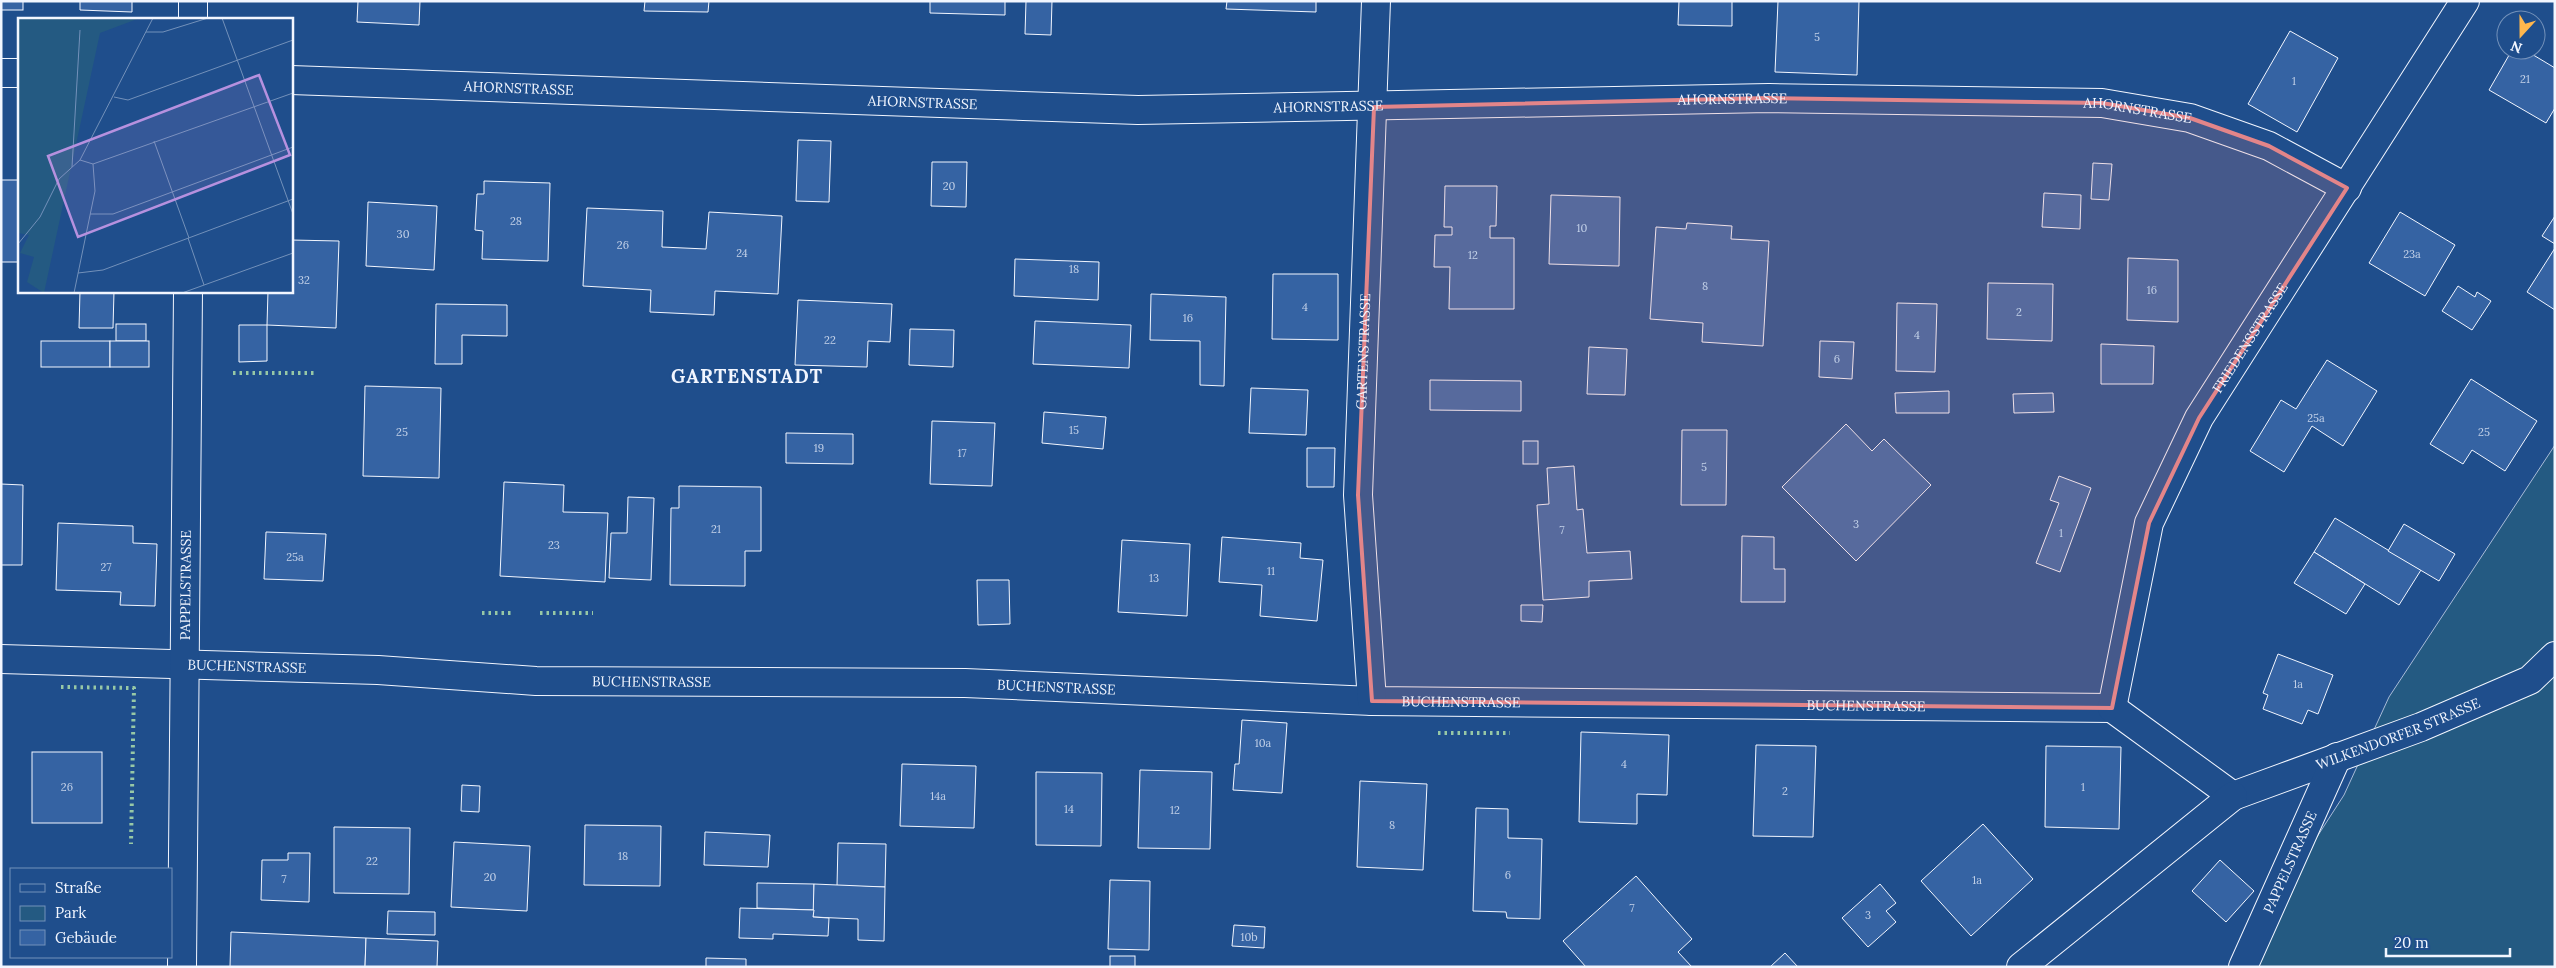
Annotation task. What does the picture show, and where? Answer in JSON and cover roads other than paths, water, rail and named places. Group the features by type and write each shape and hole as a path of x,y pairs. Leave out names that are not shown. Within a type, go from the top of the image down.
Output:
{"street":[{"path":"193,1 193,18"},
{"name":"GARTENSTRASSE","path":"1372,701 1358,495 1374,107 1376,1"},
{"name":"FRIEDENSSTRASSE","path":"2112,708 2149,523 2199,418 2465,1"},
{"path":"1,73 18,73"},
{"name":"AHORNSTRASSE","path":"292,80 1138,110 1769,98 2102,104 2190,118 2269,146 2347,188"},
{"name":"PAPPELSTRASSE","path":"182,967 183,666 188,292"},
{"name":"WILKENDORFER STRASSE","path":"2021,967 2233,796 2421,728 2530,680 2555,656"},
{"name":"BUCHENSTRASSE","path":"1,658 183,666 378,670 536,681 965,683 1372,701 2112,708"},
{"path":"2112,708 2233,796"},
{"name":"PAPPELSTRASSE","path":"2243,967 2337,757"}],"district":[{"name":"GARTENSTADT","path":"747,376"}]}
